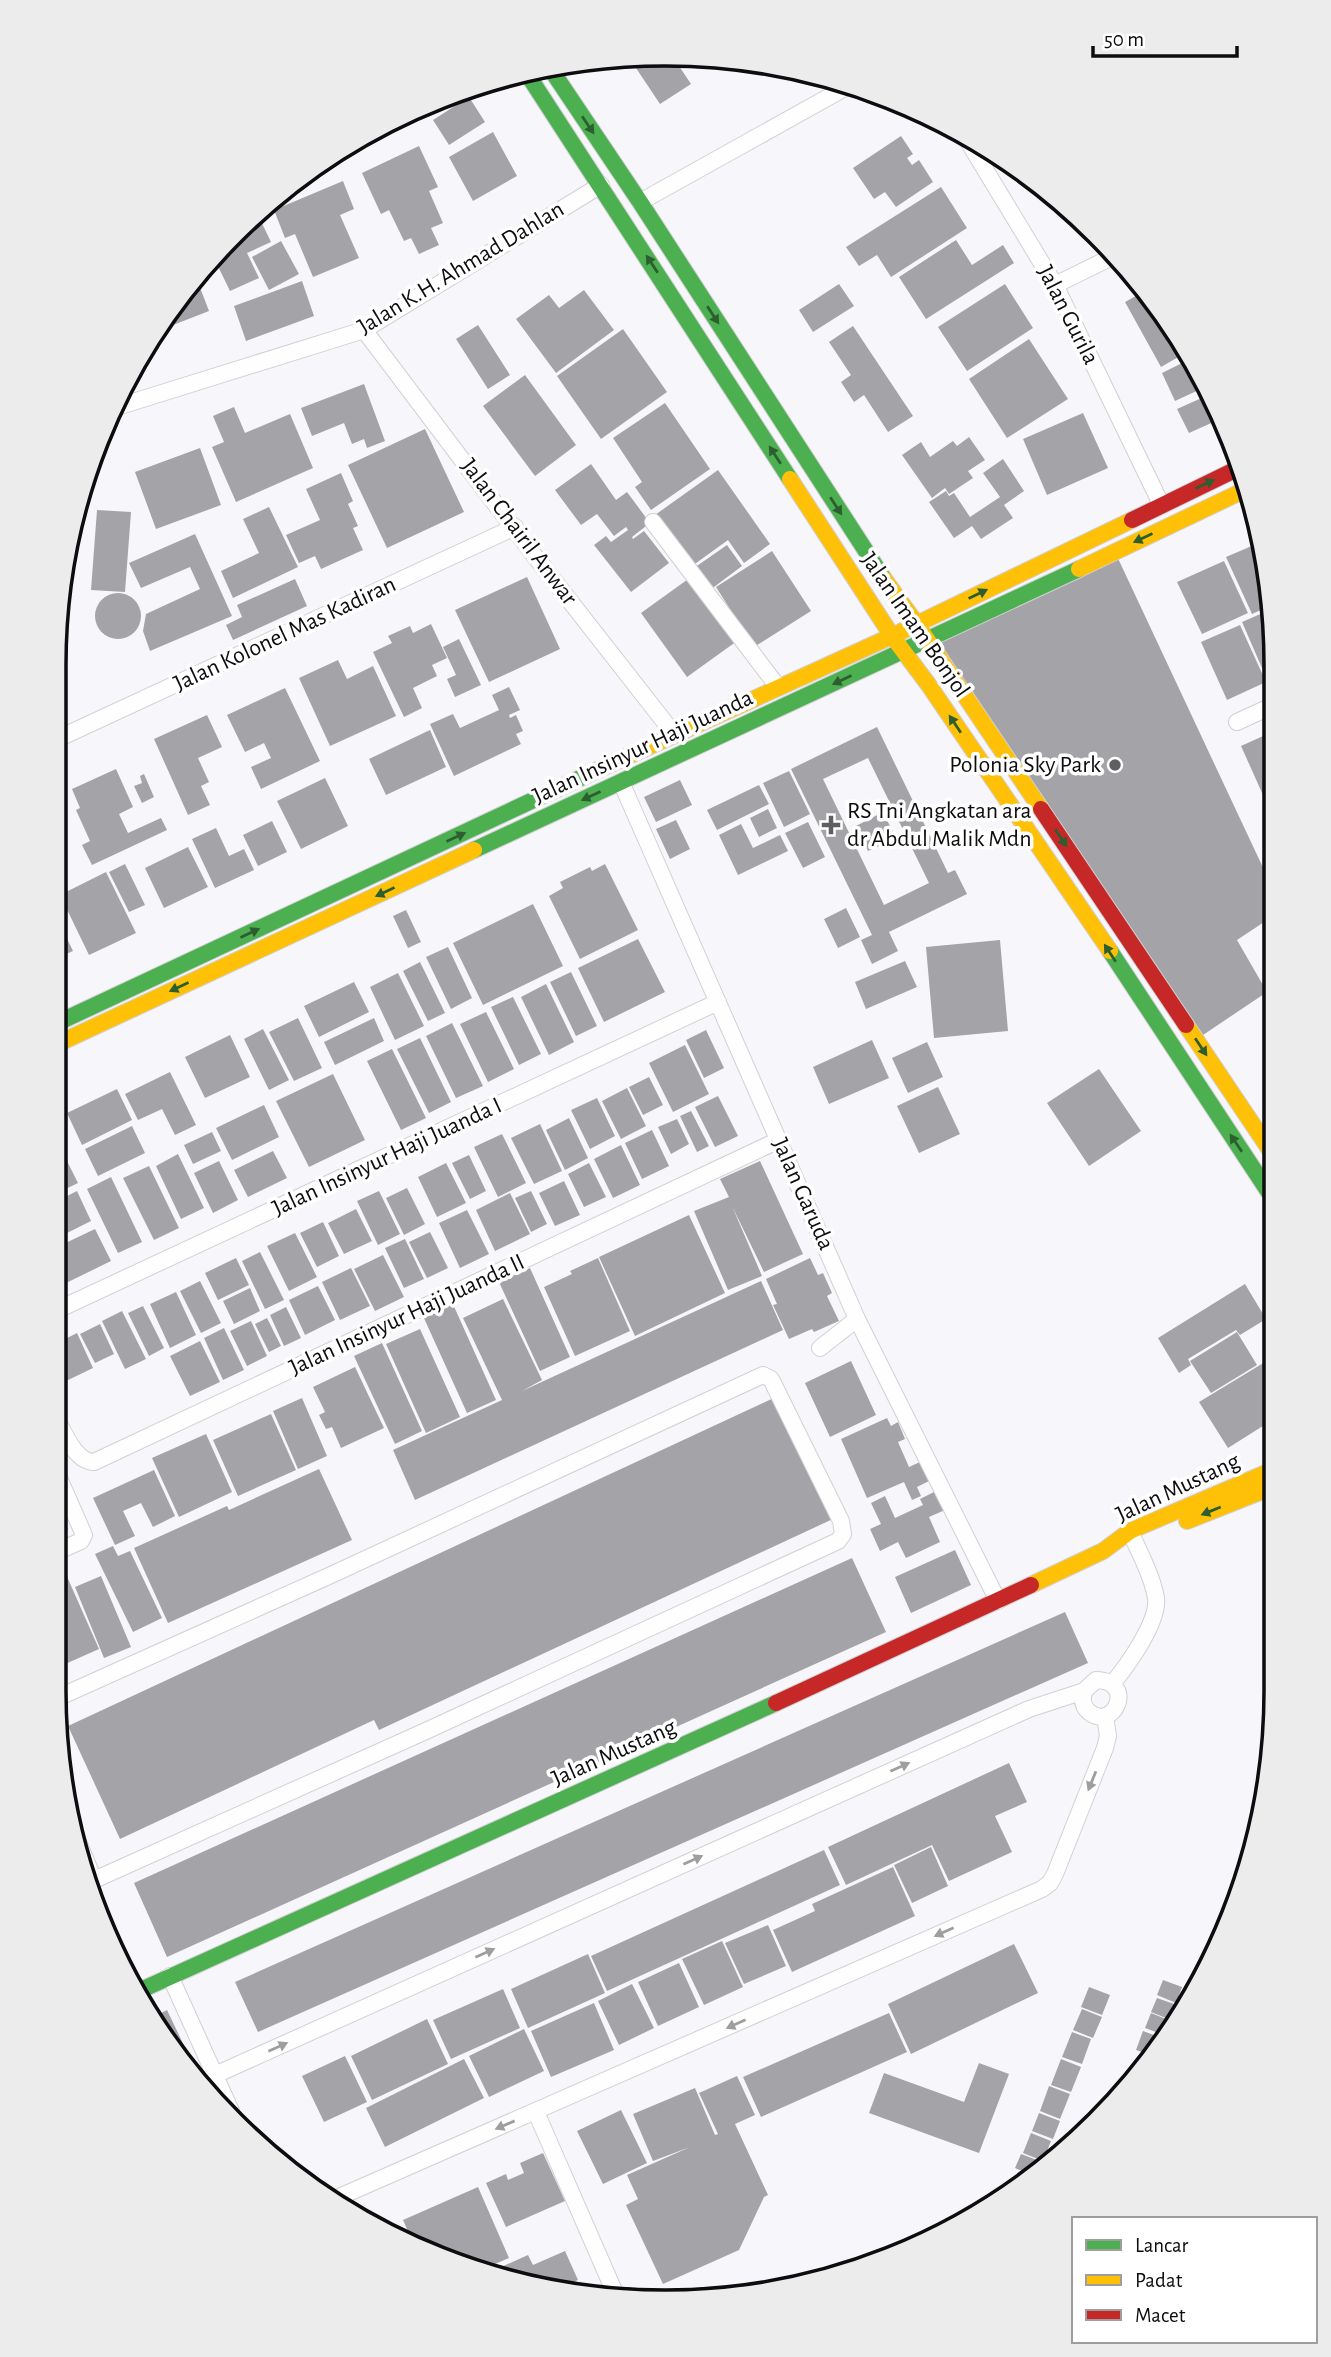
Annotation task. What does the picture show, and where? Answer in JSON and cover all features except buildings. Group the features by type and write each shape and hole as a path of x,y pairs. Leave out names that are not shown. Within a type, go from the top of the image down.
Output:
{"main road":[{"name":"Jalan Imam Bonjol","path":"556,77 880,574 927,639 1264,1142"},
{"name":"Jalan Imam Bonjol","path":"533,82 892,636 1061,878 1264,1185"},
{"path":"715,363 735,350"},
{"name":"Jalan Insinyur Haji Juanda","path":"66,1019 674,734 892,636 1232,471"},
{"name":"Jalan Insinyur Haji Juanda","path":"66,1040 1239,493"},
{"path":"1154,1020 1175,1007"},
{"path":"1221,1121 1242,1108"},
{"name":"Jalan Mustang","path":"145,1988 682,1747 1264,1474"},
{"name":"Jalan Mustang","path":"1133,1537 1264,1490"}],"street":[{"path":"640,202 838,92"},
{"name":"Jalan Gurila","path":"976,154 1055,285 1161,504"},
{"name":"Jalan K.H. Ahmad Dahlan","path":"127,404 365,330 601,185"},
{"path":"1055,285 1106,260"},
{"name":"Jalan Chairil Anwar","path":"365,330 674,734"},
{"path":"653,522 778,687"},
{"name":"Jalan Kolonel Mas Kadiran","path":"66,735 515,527"},
{"path":"1237,722 1264,710"},
{"name":"Jalan Garuda","path":"621,782 857,1319 998,1601"},
{"name":"Jalan Insinyur Haji Juanda I","path":"66,1306 718,1002"},
{"name":"Jalan Insinyur Haji Juanda II","path":"66,1435 79,1457 86,1462 94,1462 779,1140"},
{"path":"820,1349 857,1319"},
{"path":"66,1694 763,1375 771,1379 841,1521 843,1534 838,1541 96,1879"},
{"path":"66,1494 84,1535 81,1541 66,1548"},
{"path":"1112,1684 1150,1623 1156,1600 1133,1537"},
{"path":"215,2074 1029,1709 1084,1691 1096,1681 1112,1684 1117,1690 1119,1698 1113,1712 1097,1716 1084,1707 1084,1691"},
{"path":"342,2196 1042,1889 1050,1883 1055,1874 1105,1748 1108,1736 1105,1716"},
{"path":"170,1976 225,2096"},
{"path":"536,2112 613,2288"}],"traffic: fast":[{"path":"556,77 884,579"},
{"path":"532,82 790,479"},
{"path":"474,850 1079,569"},
{"path":"66,1019 589,774"},
{"path":"1110,951 1264,1185"},
{"path":"145,1988 776,1703"}],"traffic: slow":[{"path":"790,479 892,636 928,684 1110,951"},
{"path":"1079,569 1239,493"},
{"path":"589,774 892,636 1132,520"},
{"path":"884,579 1041,809"},
{"path":"66,1040 474,850"},
{"path":"1186,1025 1264,1141"},
{"path":"1031,1585 1103,1551 1130,1531 1264,1474"},
{"path":"1187,1521 1264,1490"}],"traffic: jam":[{"path":"1132,520 1232,471"},
{"path":"1041,809 1186,1025"},
{"path":"776,1703 1031,1585"}],"place":[{"name":"Polonia Sky Park","path":"1115,765"},
{"name":"RS Tni Angkatan ara dr Abdul Malik Mdn","path":"831,825"}]}
